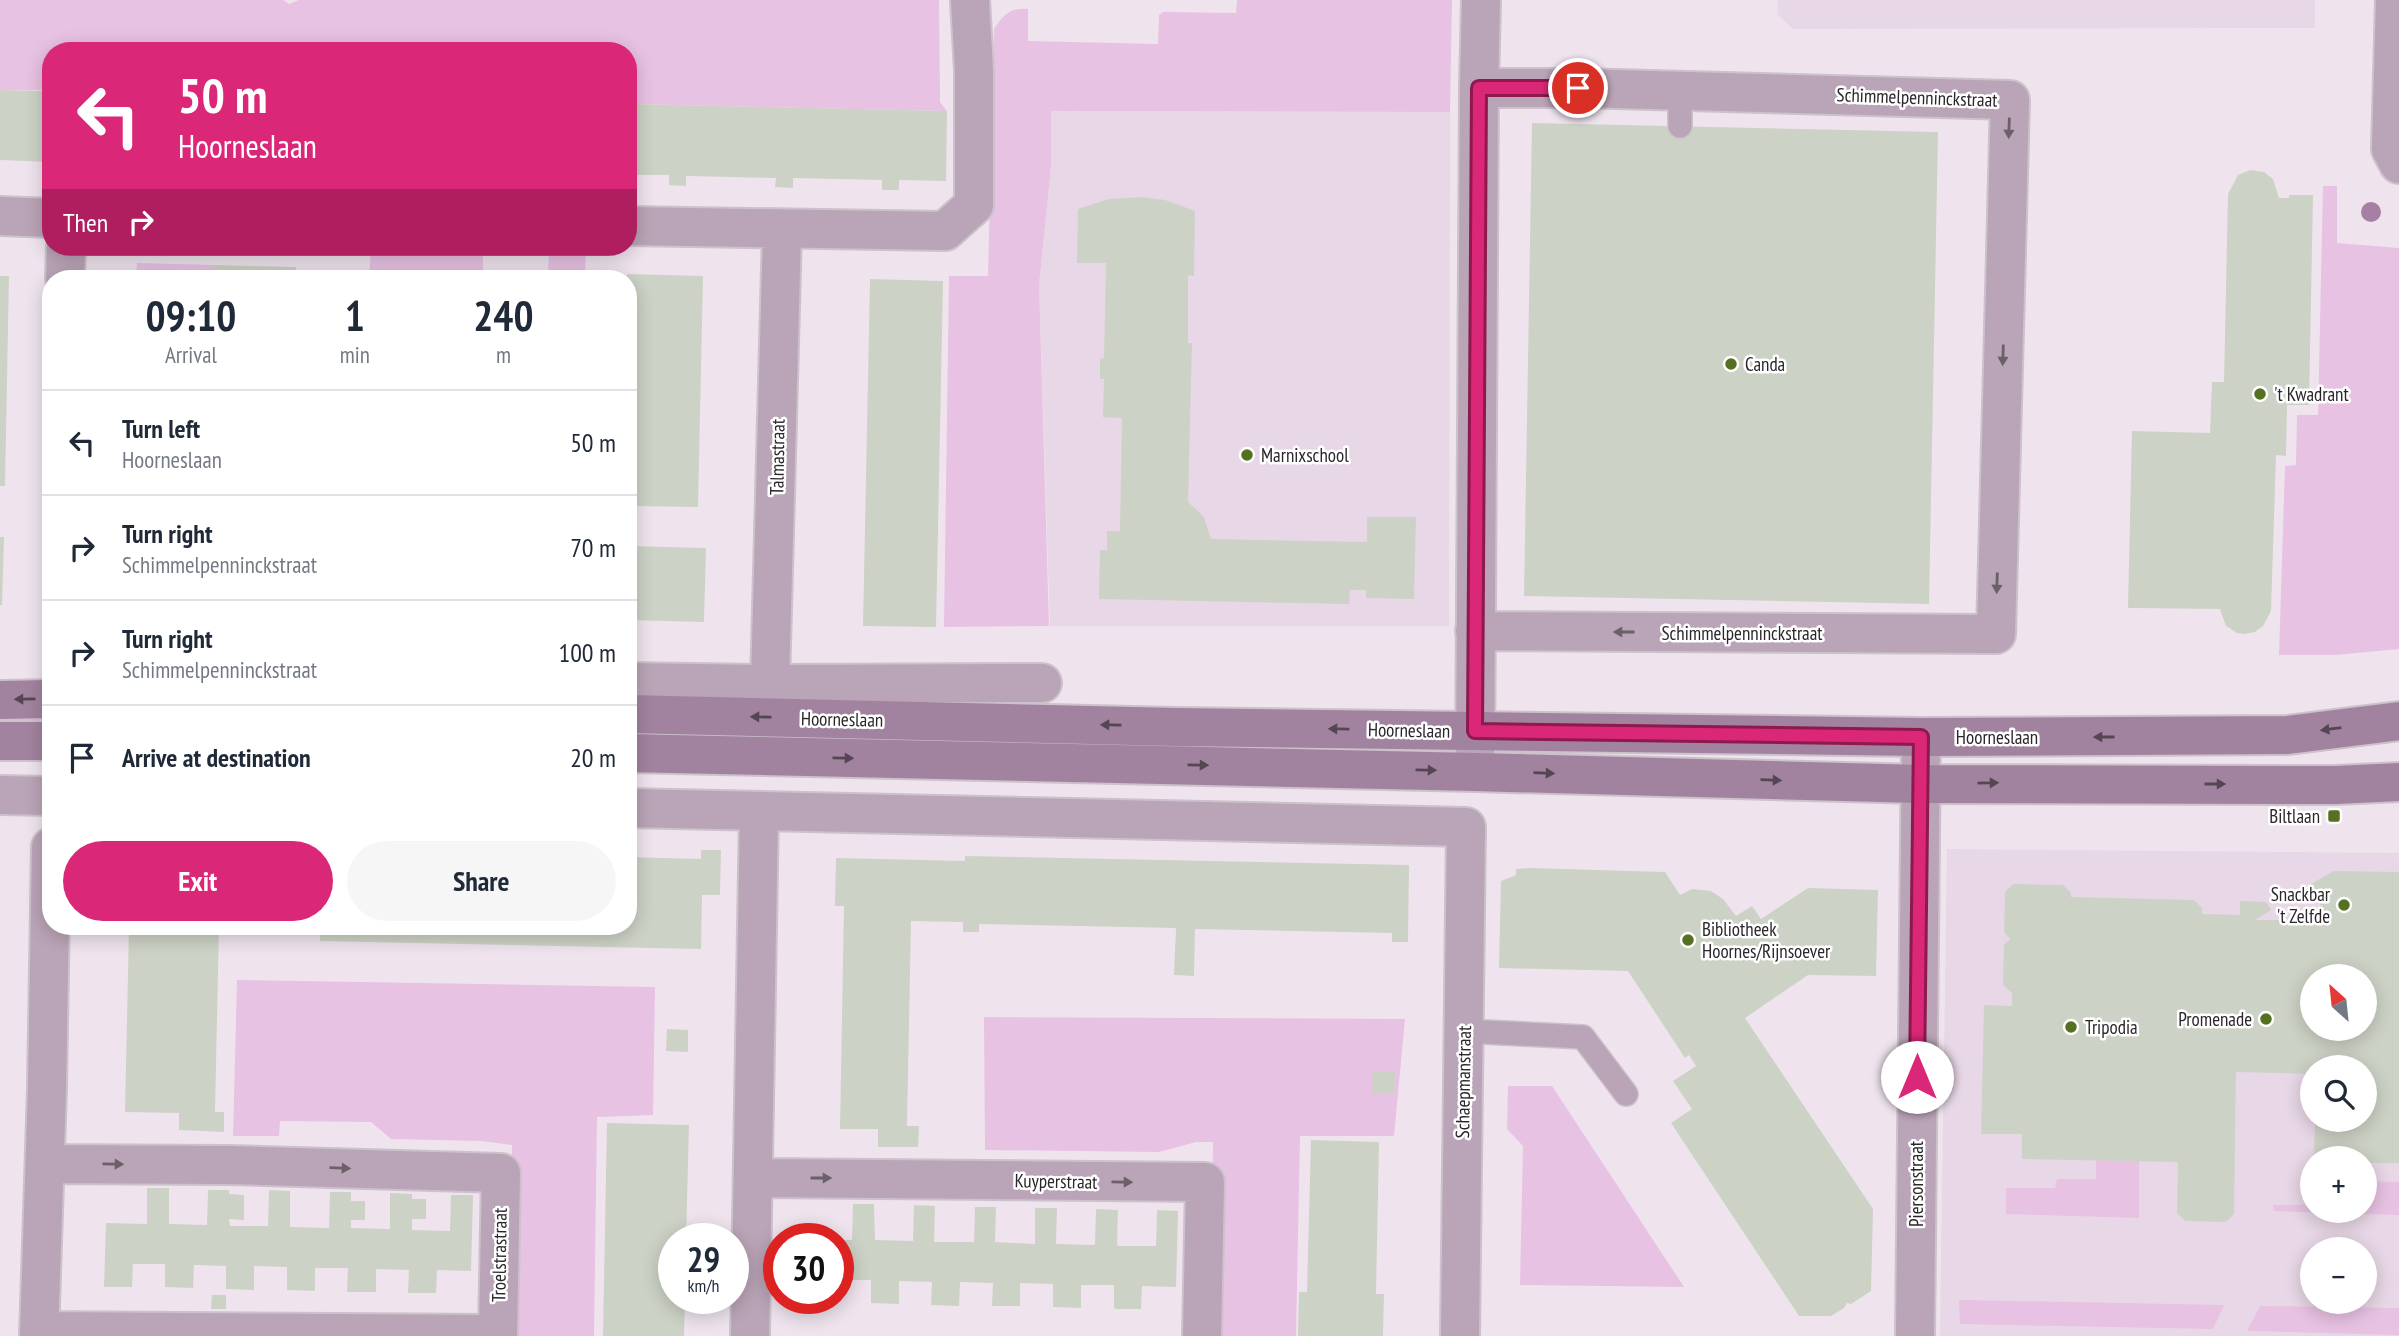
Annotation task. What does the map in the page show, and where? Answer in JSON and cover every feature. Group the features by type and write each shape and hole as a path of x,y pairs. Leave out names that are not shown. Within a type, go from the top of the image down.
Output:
{"street":[{"path":"637,226 945,232 974,205 974,71 970,0"},
{"path":"1475,772 1480,0"},
{"path":"2395,0 2395,156"},
{"name":"Schimmelpenninckstraat","path":"1475,631 1996,635 2010,100 1941,96 1749,93 1680,108 1479,88"},
{"path":"0,216 42,218"},
{"name":"Talmastraat","path":"770,684 782,230"},
{"name":"Hoorneslaan","path":"637,682 1042,683"},
{"path":"0,700 42,699"},
{"name":"Hoorneslaan","path":"637,714 1175,727 1921,737 2288,735 2399,721"},
{"name":"Piersonstraat","path":"1915,1336 1921,737"},
{"path":"0,741 42,741"},
{"name":"Hoorneslaan","path":"637,753 1919,784 2336,785 2399,782"},
{"path":"0,795 42,796"},
{"path":"637,808 760,811 750,1336"},
{"name":"Schaepmanstraat","path":"760,811 1466,827 1460,1336"},
{"name":"Troelstrastraat","path":"45,1164 228,1165 500,1173 498,1334 39,1334 49,935"},
{"name":"Kuyperstraat","path":"753,1178 1205,1182 1202,1336"}],"lane":[{"path":"1464,1031 1583,1037 1626,1094"}],"shaded area":[{"path":"0,0 283,0 289,4 299,0 939,0 940,102 947,111 637,104 637,42 42,42 42,90 0,90"},
{"path":"1237,0 1452,0 1450,112 1051,111 1051,167 1039,285 1049,626 944,627 949,276 988,276 994,29 1008,13 1017,9 1028,9 1028,41 1158,44 1159,15 1163,12 1236,13"},
{"path":"1778,0 2315,0 2315,28 1793,29 1777,14"},
{"name":"Marnixschool","path":"1051,111 1450,112 1449,626 1050,626 1039,285 1051,167"},
{"path":"2323,186 2337,186 2337,243 2399,248 2399,649 2335,655 2279,655 2285,466 2296,465 2297,415 2318,415"},
{"path":"370,256 483,256 483,270 370,270"},
{"path":"549,256 586,256 585,270 548,270"},
{"path":"137,263 214,265 214,270 137,270"},
{"path":"1947,849 2399,853 2399,1336 1940,1336"},
{"path":"237,980 655,987 653,1115 597,1117 594,1336 509,1336 512,1145 482,1141 391,1139 371,1122 280,1121 279,1136 233,1136"},
{"path":"984,1017 1405,1019 1394,1136 1300,1136 1296,1336 1210,1336 1213,1142 1196,1142 1159,1152 985,1150"},
{"path":"1508,1086 1552,1086 1684,1287 1520,1285 1523,1146 1507,1129"},
{"path":"2096,1160 2139,1161 2139,1218 2006,1214 2006,1188 2055,1188 2057,1179 2096,1179"},
{"path":"2377,1181 2399,1182 2399,1215 2377,1214"},
{"path":"2273,1205 2300,1205 2300,1212 2274,1211"},
{"path":"1961,1300 2224,1305 2213,1329 1960,1324"},
{"path":"2260,1306 2300,1307 2300,1314 2377,1314 2377,1308 2399,1308 2399,1335 2247,1331"}],"building":[{"path":"0,90 42,91 42,162 0,160"},
{"path":"637,104 947,111 946,181 899,180 899,190 882,190 882,180 793,178 793,188 775,187 776,178 686,176 686,186 669,185 669,175 637,175"},
{"name":"Canda","path":"1532,123 1938,132 1929,604 1524,596"},
{"name":"'t Kwadrant","path":"2250,170 2264,172 2273,179 2279,198 2289,198 2289,195 2313,195 2309,405 2287,405 2286,456 2276,455 2271,611 2263,626 2255,632 2244,634 2226,626 2220,609 2128,608 2132,431 2210,433 2212,382 2224,382 2228,194 2238,175"},
{"path":"1141,197 1165,200 1195,211 1194,276 1188,275 1188,343 1192,343 1188,502 1204,517 1211,539 1367,542 1367,517 1416,517 1414,599 1366,598 1366,590 1350,590 1349,604 1099,599 1100,550 1107,550 1107,531 1120,531 1122,418 1103,417 1104,379 1100,379 1100,359 1104,358 1106,263 1077,263 1078,209 1109,199"},
{"path":"214,265 296,267 296,270 214,270"},
{"path":"637,274 703,276 698,507 637,506"},
{"path":"0,276 9,276 5,486 0,486"},
{"path":"870,279 943,281 936,627 863,626"},
{"path":"0,537 4,537 2,605 0,605"},
{"path":"637,546 706,548 704,622 637,620"},
{"path":"701,850 721,850 720,895 702,895 701,949 320,941 320,935 637,935 637,857 701,859"},
{"path":"965,856 1409,865 1408,942 1392,942 1392,933 1195,929 1194,976 1174,975 1176,928 979,924 979,932 963,932 963,922 911,921 907,1126 919,1126 918,1147 878,1147 878,1129 840,1129 844,906 835,906 836,858 965,861"},
{"path":"1516,869 1665,872 1680,895 1692,889 1711,891 1723,899 1736,916 1752,906 1761,919 1808,888 1878,890 1876,976 1808,975 1745,1018 1873,1209 1871,1291 1851,1304 1847,1303 1831,1316 1799,1316 1671,1123 1692,1109 1673,1081 1696,1066 1689,1055 1685,1058 1628,971 1499,968 1501,881 1516,875"},
{"path":"2334,871 2399,872 2399,1163 2377,1163 2377,1146 2314,1146 2315,1132 2377,1132 2377,1055 2300,1055 2300,1074 2236,1072 2234,1214 2226,1222 2185,1221 2177,1213 2178,1162 2022,1159 2022,1134 1981,1134 1984,1005 2012,1006 2012,993 2003,985 2004,945 2010,939 2004,932 2005,892 2013,884 2063,885 2071,893 2071,897 2194,900 2202,908 2202,914 2240,915 2240,901 2266,902 2271,910 2255,920 2329,920 2309,885"},
{"path":"129,935 219,935 215,1112 224,1112 224,1132 179,1130 179,1113 125,1112"},
{"path":"667,1029 688,1030 688,1052 666,1051"},
{"path":"1373,1071 1395,1072 1394,1094 1372,1093"},
{"path":"607,1123 689,1125 686,1223 658,1223 658,1314 685,1314 684,1336 603,1336"},
{"path":"1311,1140 1379,1142 1376,1294 1384,1294 1383,1336 1298,1336 1299,1292 1307,1292"},
{"path":"147,1188 169,1188 169,1224 207,1225 208,1190 229,1190 229,1194 244,1195 244,1220 229,1219 230,1226 268,1226 269,1190 290,1191 290,1227 329,1228 330,1192 351,1192 351,1201 365,1201 365,1220 351,1220 351,1228 390,1229 390,1193 412,1194 412,1199 426,1199 426,1219 412,1219 412,1230 450,1231 451,1195 473,1195 471,1271 437,1270 436,1293 408,1293 409,1270 376,1269 376,1292 347,1292 348,1268 315,1268 315,1291 287,1290 287,1267 254,1266 254,1290 226,1289 226,1266 194,1265 193,1288 165,1287 165,1264 133,1264 132,1287 104,1287 106,1223 147,1224"},
{"path":"853,1204 874,1204 875,1240 913,1241 914,1205 935,1206 934,1242 974,1242 975,1207 996,1207 995,1242 1035,1244 1035,1208 1057,1208 1056,1244 1095,1245 1096,1209 1118,1210 1117,1245 1156,1246 1157,1210 1178,1211 1176,1287 1142,1286 1141,1309 1116,1309 1114,1285 1081,1285 1081,1308 1053,1307 1053,1284 1020,1283 1020,1306 992,1306 993,1283 960,1282 959,1306 931,1305 932,1282 899,1281 899,1304 871,1303 871,1280 854,1280"},
{"path":"212,1295 226,1295 226,1309 211,1309"}],"place":[{"name":"Canda","path":"1731,364"},
{"name":"'t Kwadrant","path":"2260,394"},
{"name":"Marnixschool","path":"1247,455"},
{"name":"Biltlaan","path":"2334,816"},
{"name":"Snackbar 't Zelfde","path":"2344,905"},
{"name":"Bibliotheek Hoornes/Rijnsoever","path":"1688,940"},
{"name":"Promenade","path":"2266,1019"},
{"name":"Tripodia","path":"2071,1027"}],"route":[{"path":"1578,88 1479,88 1475,731 1921,737 1917,1077"}]}
